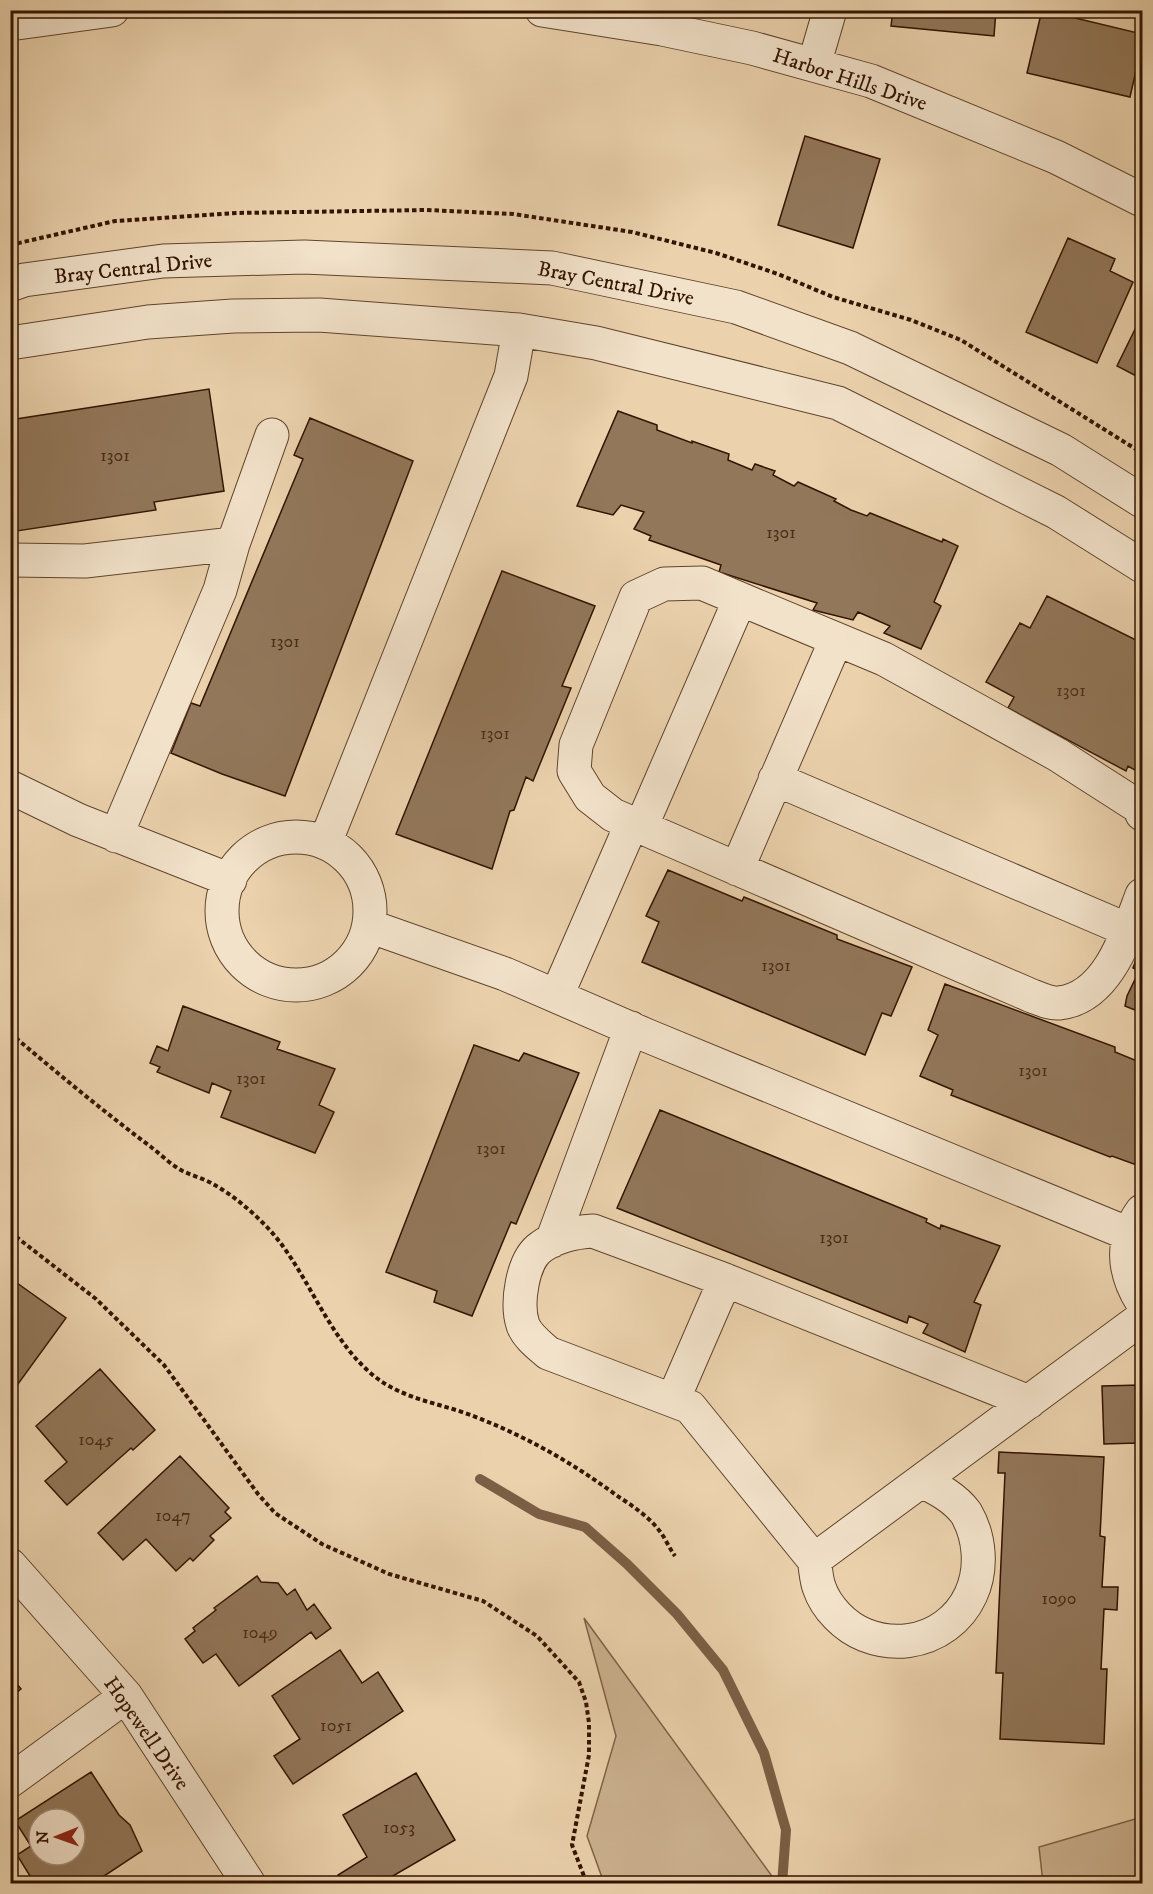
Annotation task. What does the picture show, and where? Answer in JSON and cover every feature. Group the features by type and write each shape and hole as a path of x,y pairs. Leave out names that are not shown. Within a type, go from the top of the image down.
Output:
{"street":[{"path":"10,24 112,10"},
{"name":"Harbor Hills Drive","path":"542,10 662,29 752,48 871,81 1056,157 1143,200"},
{"path":"814,65 830,10"},
{"name":"Bray Central Drive","path":"15,282 163,261 304,257 552,268 736,307 850,348 1061,450 1143,501"},
{"path":"10,343 148,322 233,316 319,315 519,330 596,343 838,403 1056,512 1143,566"},
{"path":"325,843 511,376 519,330"},
{"path":"116,836 220,590 233,544 272,435"},
{"path":"10,560 85,561 233,544"},
{"path":"1143,814 1139,807 1058,754 884,659 702,583 664,584 636,597 576,745 574,771 590,797 613,815 1032,996 1058,1004 1082,995 1104,977 1143,895"},
{"path":"557,995 740,598"},
{"path":"737,869 836,640"},
{"path":"775,779 1128,930"},
{"path":"10,787 78,820 230,880"},
{"path":"294,837 305,837 325,843 342,853 356,868 366,885 370,906 369,926 363,943 340,971 325,980 307,985 289,985 272,981 255,973 241,960 230,944 224,926 222,908 226,889 234,870 248,855 265,844 294,837"},
{"path":"369,926 505,974 631,1028 1136,1222 1126,1259 1131,1281 1143,1302"},
{"path":"552,1241 631,1028"},
{"path":"922,1480 947,1494 966,1514 977,1539 979,1567 972,1594 957,1617 934,1634 907,1642 880,1641 854,1631 833,1612 819,1588 814,1560 690,1407 548,1353 534,1340 523,1325 520,1296 525,1272 539,1248 575,1232 593,1232 725,1280 1029,1402"},
{"path":"672,1400 725,1280"},
{"path":"814,1560 1143,1318"},
{"name":"Hopewell Drive","path":"10,1565 126,1696 249,1884"},
{"path":"10,1781 126,1696"}],"path":[{"path":"10,1033 175,1167 212,1183 228,1193 265,1224 292,1258 312,1296 339,1336 358,1361 374,1376 405,1395 500,1426 563,1459 644,1515 659,1530 675,1556"},
{"path":"10,1232 96,1299 164,1365 274,1513 322,1544 389,1574 483,1601 537,1636 579,1682 586,1702 589,1723 589,1755 572,1845 586,1884"}],"shaded area":[{"path":"584,1618 777,1883 604,1883 587,1836 616,1736"},
{"path":"1142,1817 1142,1883 1043,1883 1039,1847"}],"building":[{"path":"893,10 996,10 994,36 891,26"},
{"path":"1042,10 1142,34 1130,97 1027,73"},
{"path":"805,136 880,159 853,248 778,225"},
{"path":"1068,238 1115,259 1110,271 1133,282 1097,363 1026,332"},
{"path":"1142,315 1142,379 1117,366"},
{"path":"209,389 224,491 154,502 156,510 10,532 10,420"},
{"path":"618,411 657,425 657,430 729,454 728,460 752,470 755,464 775,471 773,475 794,486 798,482 836,499 834,501 851,510 867,516 870,513 942,542 943,539 958,546 934,602 941,606 921,649 884,633 890,626 858,612 853,620 813,610 817,603 719,572 721,565 649,540 651,536 634,529 644,512 621,505 613,515 577,506"},
{"path":"310,418 413,461 285,796 171,753 191,703 200,706 303,459 294,455"},
{"path":"502,571 595,606 562,686 571,688 533,781 526,777 514,810 510,811 492,869 396,834"},
{"path":"1047,596 1142,643 1142,774 1128,766 1126,771 1008,708 1014,697 986,682 1020,623 1030,628"},
{"path":"668,870 742,901 744,897 837,935 837,939 912,967 891,1016 882,1013 865,1055 642,962 659,922 646,916"},
{"path":"1142,944 1142,1013 1125,1006 1127,996 1139,971 1133,968"},
{"path":"945,984 1115,1047 1115,1052 1142,1063 1142,1167 1110,1157 951,1095 953,1090 920,1076 938,1035 928,1030"},
{"path":"183,1006 280,1042 277,1049 335,1069 319,1105 334,1112 315,1153 221,1117 231,1091 212,1083 209,1093 157,1072 160,1067 150,1063 157,1046 168,1051"},
{"path":"474,1045 519,1061 524,1053 579,1073 516,1224 511,1222 472,1316 434,1302 437,1291 386,1272"},
{"path":"660,1110 927,1219 926,1222 940,1229 941,1225 1000,1246 974,1302 981,1305 965,1352 923,1333 928,1324 909,1316 907,1323 617,1208"},
{"path":"10,1278 66,1318 10,1395"},
{"path":"100,1369 155,1430 133,1450 131,1448 67,1505 45,1481 67,1462 36,1426"},
{"path":"1141,1385 1142,1526 1139,1526 1137,1443 1104,1444 1102,1386"},
{"path":"999,1452 1104,1457 1100,1536 1105,1537 1102,1587 1118,1587 1117,1610 1104,1609 1101,1669 1107,1669 1104,1744 1000,1739 1003,1673 996,1673 1005,1473 998,1473"},
{"path":"180,1456 229,1508 225,1512 231,1518 210,1536 214,1540 193,1561 190,1558 176,1571 146,1539 123,1560 98,1533"},
{"path":"257,1576 261,1582 278,1583 287,1595 295,1589 307,1610 314,1604 331,1628 316,1639 311,1632 239,1686 216,1654 203,1663 185,1639 195,1631 193,1628 216,1610 214,1608"},
{"path":"340,1650 362,1683 378,1672 403,1711 293,1784 274,1756 300,1739 272,1696"},
{"path":"10,1676 21,1689 10,1698"},
{"path":"91,1772 119,1815 130,1825 142,1851 92,1884 35,1884 17,1855 27,1849 27,1867 87,1867 87,1807 37,1807"},
{"path":"416,1773 455,1840 379,1884 343,1884 338,1875 367,1857 343,1815"},
{"path":"27,1813 27,1840 15,1821"}],"waterway":[{"path":"480,1479 539,1514 585,1527 627,1564 677,1614 723,1670 764,1753 786,1830 782,1884"}]}
